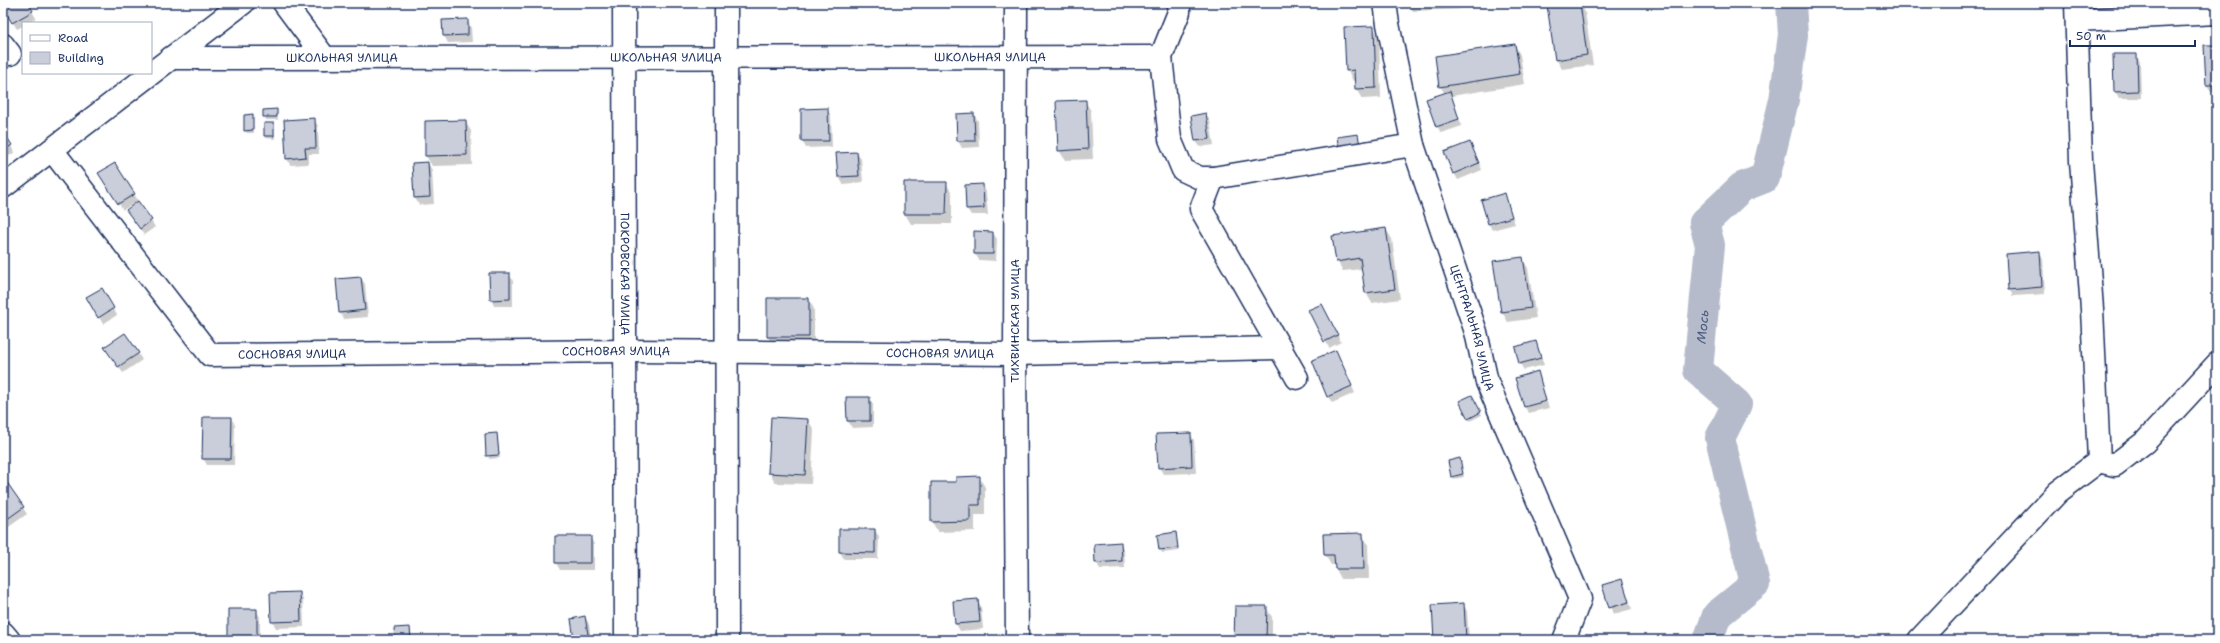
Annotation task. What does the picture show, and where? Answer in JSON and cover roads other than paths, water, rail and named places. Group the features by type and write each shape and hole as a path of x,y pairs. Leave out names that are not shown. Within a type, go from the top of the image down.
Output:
{"street":[{"path":"152,73 244,3"},
{"path":"284,3 326,58"},
{"name":"ПОКРОВСКАЯ УЛИЦА","path":"624,3 627,351 626,640"},
{"path":"726,3 727,640"},
{"name":"ТИХВИНСКАЯ УЛИЦА","path":"1016,3 1015,354 1017,640"},
{"path":"1179,3 1179,12 1161,57 1170,139 1183,170 1200,178 1213,178 1413,145"},
{"name":"ЦЕНТРАЛЬНАЯ УЛИЦА","path":"1385,3 1413,145 1476,332 1487,382 1580,599 1564,640"},
{"path":"2099,461 2092,309 2081,161 2076,12 2217,13"},
{"name":"ШКОЛЬНАЯ УЛИЦА","path":"171,58 1161,57"},
{"path":"3,187 150,74"},
{"name":"СОСНОВАЯ УЛИЦА","path":"52,150 210,355 627,351 1015,354 1281,348"},
{"path":"1213,178 1201,209 1297,378"},
{"path":"2099,461 2115,465 2145,442 2217,364"},
{"path":"1919,640 2058,492 2099,461"},
{"path":"3,633 9,640"}],"waterway":[{"name":"Мось","path":"1708,640 1717,615 1755,584 1720,438 1737,404 1698,370 1710,245 1704,223 1742,187 1765,178 1784,100 1793,35 1791,3"}]}
